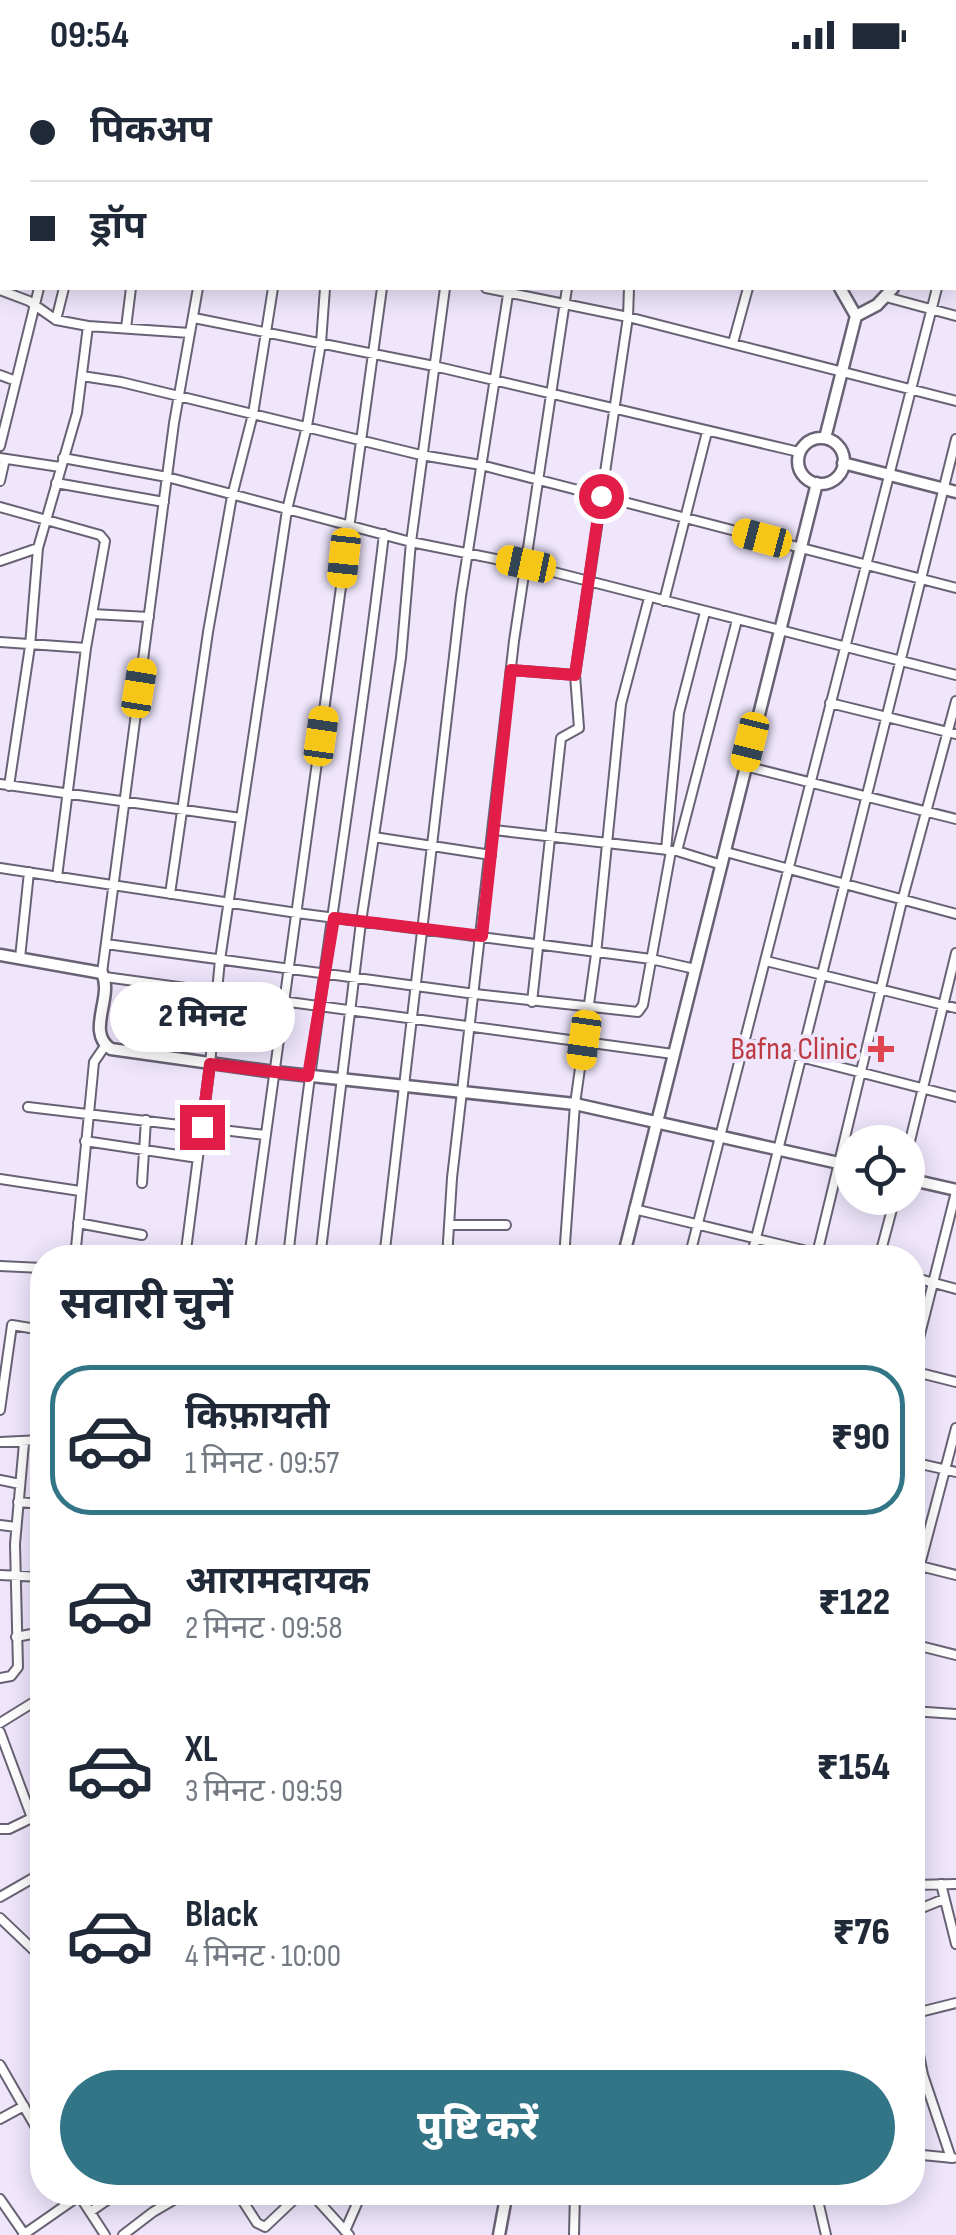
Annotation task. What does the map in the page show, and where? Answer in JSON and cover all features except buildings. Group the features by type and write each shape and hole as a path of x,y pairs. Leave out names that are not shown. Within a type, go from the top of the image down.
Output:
{"street":[{"path":"0,290 35,304 56,320 190,334"},
{"path":"0,446 38,290"},
{"path":"56,320 64,290"},
{"path":"126,328 131,290"},
{"path":"198,290 122,803 99,1032 105,1046 274,1072 576,1104 835,1162"},
{"path":"170,894 208,632 232,496 253,414 273,290"},
{"path":"186,1245 220,960 286,510 308,426 321,343 325,290"},
{"path":"251,1245 382,290"},
{"path":"322,1245 361,922 402,658 421,455 445,290"},
{"path":"386,1245 462,596 509,290 956,401"},
{"path":"448,1245 511,670 567,290"},
{"path":"532,1002 562,738 579,728 575,675 629,290"},
{"path":"733,344 747,290"},
{"path":"841,290 856,316"},
{"path":"692,1245 937,290"},
{"path":"825,438 856,316 890,292 956,316"},
{"path":"194,318 434,366 799,452"},
{"path":"88,326 76,413 38,548 30,646 5,785 241,818"},
{"path":"0,376 16,381"},
{"path":"82,376 421,455 481,465 956,588"},
{"path":"664,602 707,432"},
{"path":"825,438 837,444 844,463 838,476 817,483 801,472 799,452 809,440 825,438"},
{"path":"754,1245 899,661 950,490 956,439"},
{"path":"0,481 3,459 168,477 411,542 526,564 956,675"},
{"path":"844,463 950,490"},
{"path":"56,483 164,502"},
{"path":"626,1245 817,483"},
{"path":"0,508 104,538 57,877"},
{"path":"289,1245 308,1076 334,918 384,534"},
{"path":"0,561 38,548"},
{"path":"565,1245 576,1104 596,954 621,704 648,598"},
{"path":"671,851 679,713 704,612"},
{"path":"92,614 149,618"},
{"path":"106,944 532,1002 638,1012 643,1005 671,851 737,620"},
{"path":"0,642 86,648"},
{"path":"511,670 575,675"},
{"path":"847,1125 902,901 952,733 956,701"},
{"path":"830,702 952,733"},
{"path":"744,766 956,820"},
{"path":"494,830 671,851 722,865"},
{"path":"374,837 491,855"},
{"path":"726,852 956,914"},
{"path":"0,868 296,913 651,959 695,969"},
{"path":"20,958 30,872"},
{"path":"914,1125 956,953"},
{"path":"0,955 218,992 673,1054"},
{"path":"766,960 956,1008"},
{"path":"746,1042 956,1096"},
{"path":"77,1245 94,1062 105,1046"},
{"path":"28,1108 265,1135"},
{"path":"142,1183 146,1120"},
{"path":"86,1142 198,1158"},
{"path":"818,1245 835,1171"},
{"path":"0,1179 80,1192"},
{"path":"925,1183 956,1191 925,1317"},
{"path":"634,1208 781,1245"},
{"path":"882,1245 890,1215"},
{"path":"78,1223 142,1235"},
{"path":"449,1225 506,1226"},
{"path":"0,1266 30,1267"},
{"path":"925,1280 956,1288"},
{"path":"0,1410 12,1326 30,1328"},
{"path":"925,1372 956,1382"},
{"path":"925,1534 956,1428"},
{"path":"0,1442 30,1441"},
{"path":"0,1678 11,1676 18,1668 16,1527 24,1442"},
{"path":"925,1465 956,1472"},
{"path":"0,1480 20,1484"},
{"path":"18,1502 30,1503"},
{"path":"0,1525 16,1527"},
{"path":"925,1567 956,1574"},
{"path":"0,1575 30,1577"},
{"path":"16,1637 30,1634"},
{"path":"925,1647 956,1655"},
{"path":"0,1723 30,1704"},
{"path":"925,1713 956,1714"},
{"path":"0,1732 30,1813"},
{"path":"0,1829 30,1819"},
{"path":"0,1897 30,1879"},
{"path":"925,1884 956,1884"},
{"path":"941,1884 956,1944"},
{"path":"925,1907 944,1899"},
{"path":"0,1918 30,1947"},
{"path":"925,2012 956,2002"},
{"path":"0,2065 30,2116"},
{"path":"925,2083 954,2158 925,2155"},
{"path":"0,2119 24,2106"},
{"path":"0,2200 24,2235 64,2205"},
{"path":"85,2205 105,2235"},
{"path":"90,2212 100,2205"},
{"path":"123,2235 164,2205"},
{"path":"245,2205 264,2228 291,2205"},
{"path":"319,2205 347,2233 357,2205"},
{"path":"499,2235 505,2205"},
{"path":"574,2235 575,2205"},
{"path":"819,2205 826,2235"}],"place":[{"name":"Bafna Clinic","path":"881,1049"}],"route":[{"path":"202,1127 210,1064 308,1076 334,918 482,936 511,670 575,675 601,496"}]}
